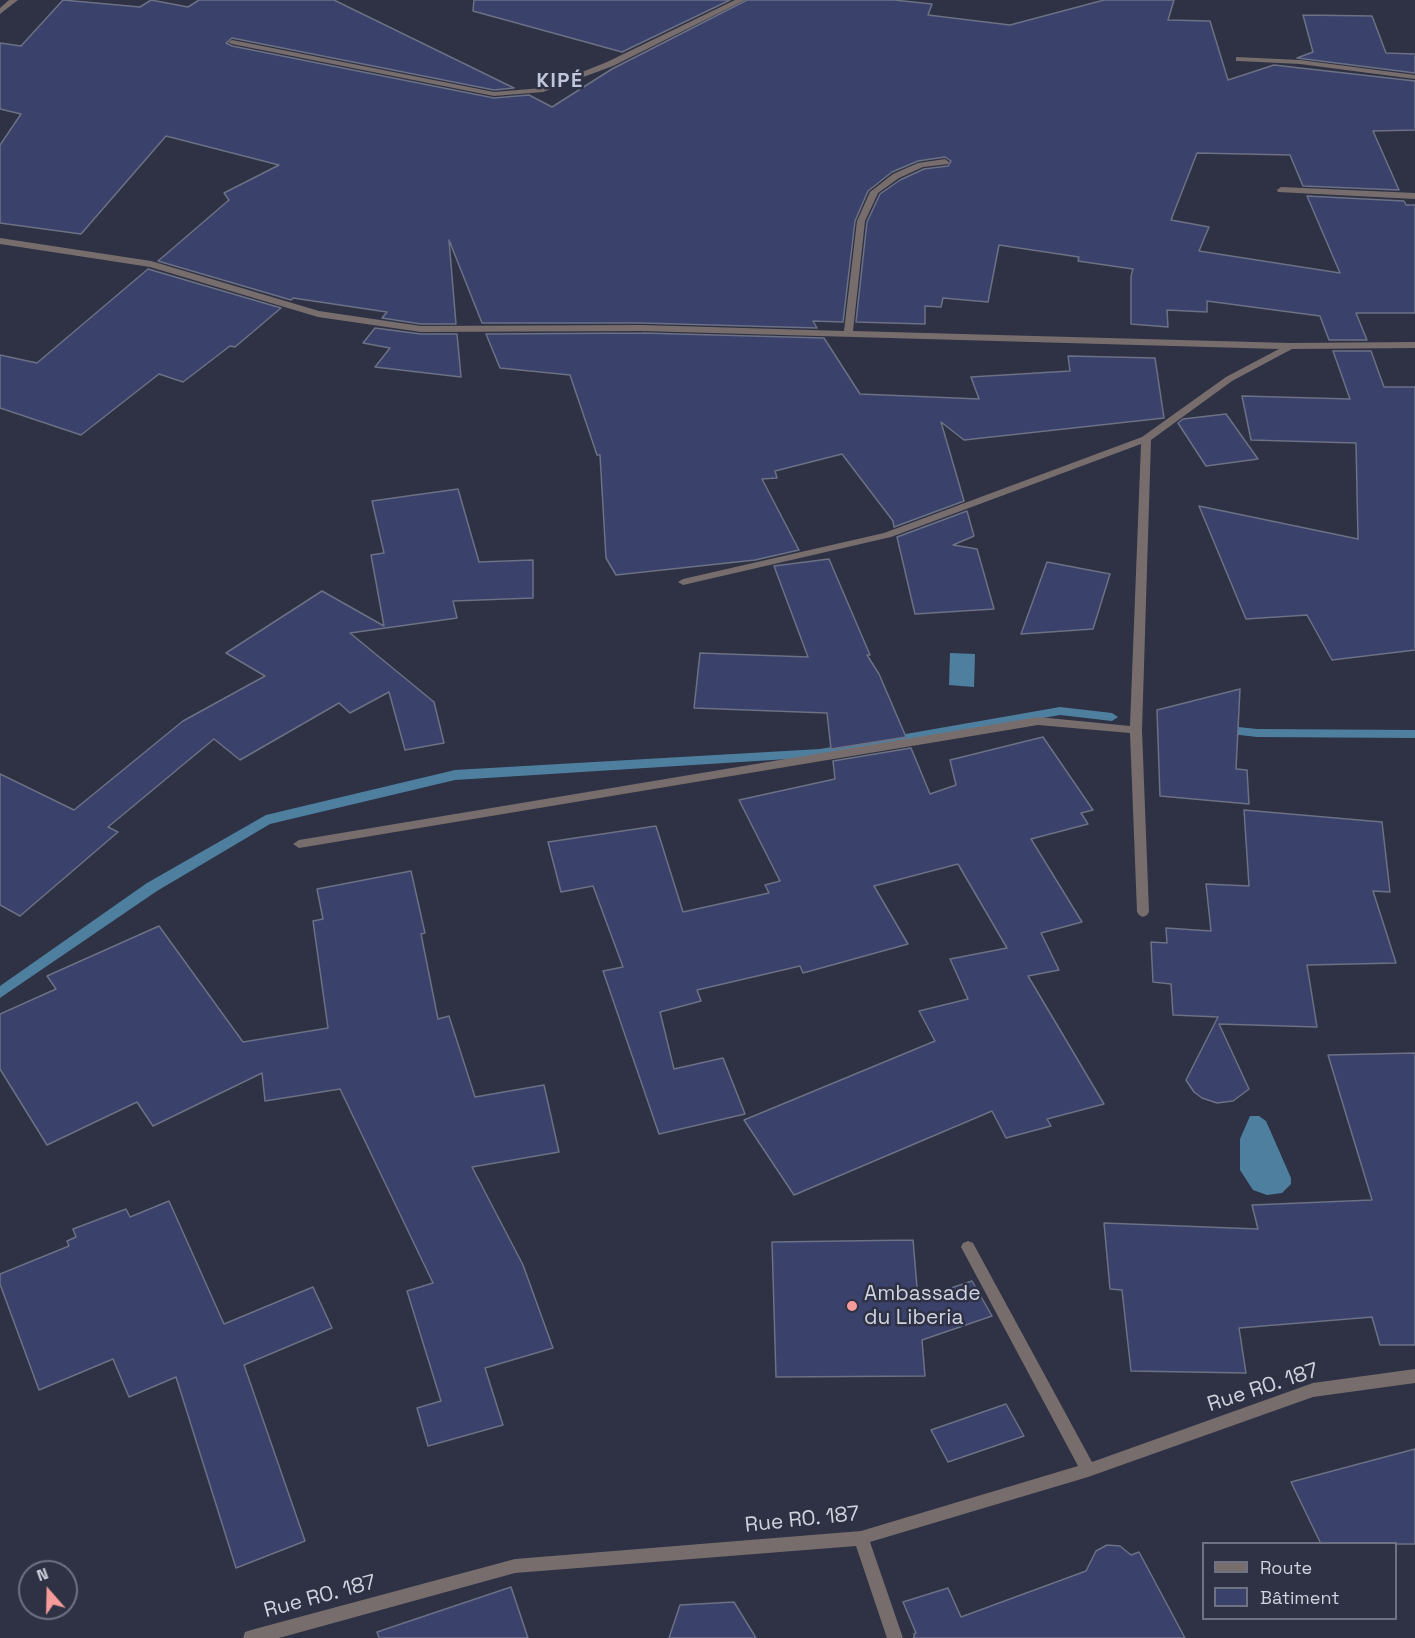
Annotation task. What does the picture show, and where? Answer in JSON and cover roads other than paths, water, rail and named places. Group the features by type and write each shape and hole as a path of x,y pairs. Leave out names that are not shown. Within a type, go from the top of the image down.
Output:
{"street":[{"path":"0,12 14,0"},
{"path":"232,42 494,94 543,90 609,64 741,0"},
{"path":"1239,58 1300,62 1415,77"},
{"path":"848,333 861,221 874,192 896,176 921,165 945,162"},
{"path":"1281,190 1415,196"},
{"path":"0,241 152,264 318,314 421,329 642,328 1290,346 1415,345"},
{"path":"683,582 887,535 1146,439 1229,379 1290,346"},
{"path":"1143,912 1136,730 1146,439"},
{"path":"299,844 1038,721 1136,730"},
{"path":"968,1247 1088,1470"},
{"name":"Rue RO. 187","path":"251,1638 515,1566 861,1538 1088,1470 1313,1390 1415,1376"},
{"path":"861,1538 895,1638"}],"water":[{"path":"950,653 975,654 974,687 949,685"},
{"path":"1250,1116 1259,1116 1266,1121 1291,1178 1291,1184 1282,1193 1267,1195 1253,1190 1240,1170 1240,1139"}],"waterway":[{"path":"0,993 152,887 266,820 455,775 820,753 1060,711 1112,717"},
{"path":"1219,729 1257,733 1415,734"}],"place":[{"name":"Ambassade du Liberia","path":"852,1306"}],"district":[{"name":"KIPÉ","path":"560,82"}]}
